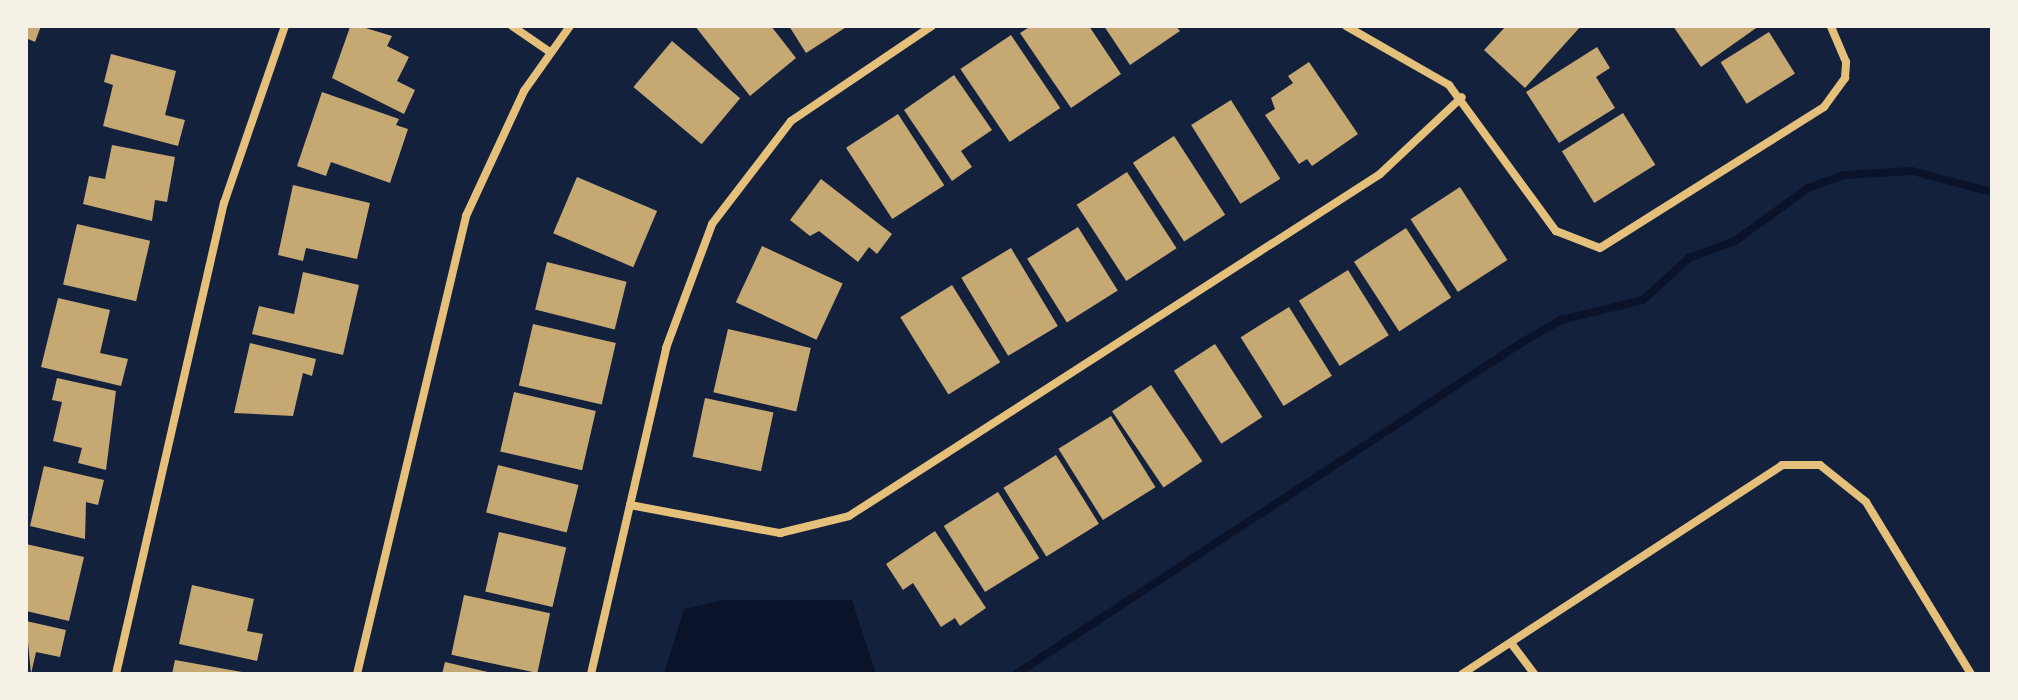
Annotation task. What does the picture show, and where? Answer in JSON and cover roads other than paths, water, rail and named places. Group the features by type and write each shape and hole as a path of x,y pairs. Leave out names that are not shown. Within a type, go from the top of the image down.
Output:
{"street":[{"path":"116,674 224,203 285,26"},
{"path":"512,26 550,52"},
{"path":"357,674 466,216 501,135 550,52 570,26"},
{"path":"591,674 678,303 712,224 791,121 932,26"},
{"path":"1346,26 1462,97 1556,231 1584,247 1617,244 1836,94 1846,62 1831,26"},
{"path":"630,505 780,533 849,516 1380,174 1462,97"},
{"path":"1462,674 1746,484 1782,465 1820,465 1866,502 1971,674"},
{"path":"1511,643 1534,674"}],"water":[{"path":"724,600 852,600 876,674 664,674 684,609"}],"waterway":[{"path":"1016,674 1521,343 1561,320 1643,300 1689,258 1735,241 1808,188 1844,175 1912,171 1992,192"}]}
